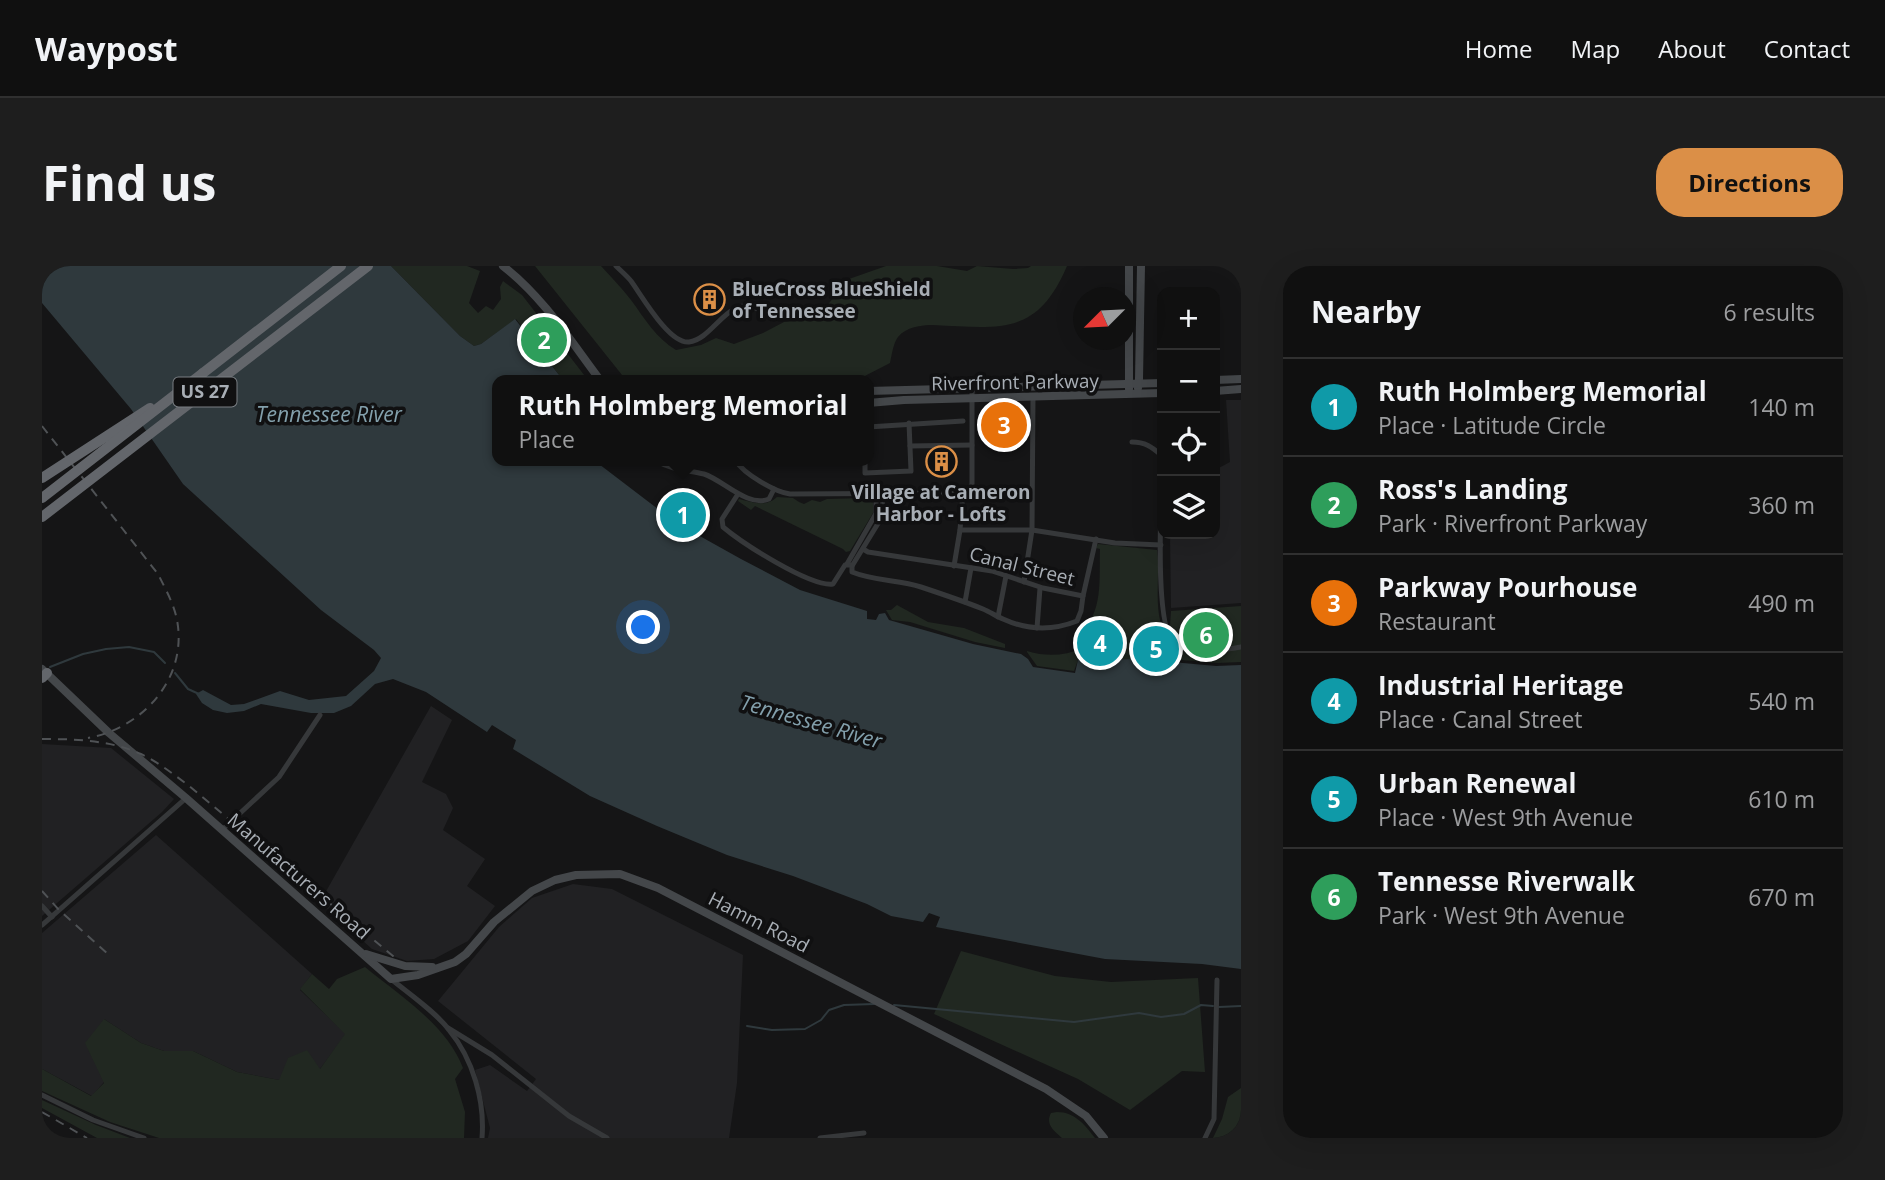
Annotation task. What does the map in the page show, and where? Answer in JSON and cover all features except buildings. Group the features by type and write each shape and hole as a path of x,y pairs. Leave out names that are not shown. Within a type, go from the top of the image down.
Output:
{"highway":[{"name":"US 27","path":"42,498 341,266"},
{"name":"US 27","path":"42,517 368,266"},
{"path":"42,478 203,373"}],"main road":[{"path":"503,266 535,294 596,375"},
{"path":"1129,266 1129,384 1133,395"},
{"path":"1133,395 1139,384 1141,266"},
{"path":"1220,380 1241,379"},
{"name":"Riverfront Parkway","path":"874,391 1157,383"},
{"path":"1220,391 1241,389"},
{"name":"Riverfront Parkway","path":"874,403 904,400 1157,393"},
{"name":"Manufacturers Road","path":"44,674 391,979"},
{"name":"Hamm Road","path":"391,979 418,975 454,962 467,954 494,922 532,891 555,880 576,875 620,874 658,888 1046,1089 1086,1116 1104,1138"},
{"path":"363,953 405,966 442,967"}],"street":[{"path":"616,266 630,279 645,304 679,340 691,342 742,305 751,305 758,309"},
{"path":"1024,582 1032,530 1033,386"},
{"name":"Canal Street","path":"954,566 963,493 968,491 972,484 972,388"},
{"path":"874,427 963,421"},
{"path":"865,466 865,474 911,471 909,424"},
{"path":"1132,442 1149,445 1157,452"},
{"path":"910,446 972,445"},
{"path":"665,466 706,475 738,494 765,501 770,498 774,489"},
{"path":"740,466 774,489 790,494 963,493"},
{"path":"738,494 723,518 722,525 725,529 751,548 826,585 834,583 863,549 882,517 880,494"},
{"path":"847,566 874,517 880,494"},
{"name":"Canal Street","path":"960,530 1032,530 1115,543 1161,545"},
{"path":"847,566 860,575 898,581 965,602 1015,624 1037,628 1066,626 1077,621 1081,611 1096,539"},
{"path":"1161,539 1163,619 1170,638 1177,646 1192,649 1224,650 1241,647"},
{"name":"Canal Street","path":"863,549 971,568 1083,596"},
{"path":"965,602 971,568"},
{"path":"998,617 1006,576"},
{"path":"1037,628 1040,587"},
{"path":"222,830 279,776 320,715"},
{"path":"42,925 187,798"},
{"path":"42,906 52,917"},
{"name":"Manufacturers Road","path":"391,979 448,1027 470,1066 477,1085 483,1118 482,1138"},
{"path":"1205,1138 1214,1119 1217,980"},
{"path":"448,1027 492,1055 569,1116 607,1138"},
{"path":"42,1095 93,1120 144,1138"},
{"path":"820,1138 864,1133"}],"shaded area":[{"path":"391,266 467,266 480,271 469,303 478,313 486,306 493,310 501,299 500,287 503,281 522,295 584,375 559,375 516,319 481,344 474,346 460,336"},
{"path":"535,266 601,266 657,334 676,350 701,345 716,338 734,344 784,322 806,318 825,308 849,279 886,266 937,266 967,271 977,266 1013,269 1067,266 1043,306 1029,317 996,326 928,325 909,329 896,340 890,363 867,375 622,375"},
{"path":"1226,400 1241,400 1241,603 1171,608 1170,539 1220,539 1220,467 1230,462"},
{"path":"777,497 793,498 804,504 812,500 820,502 827,499 868,498 873,501 873,513 850,551 846,552 755,506 751,510 738,501 763,503"},
{"path":"1098,544 1157,550 1158,609 1163,631 1169,641 1171,611 1241,606 1241,662 1169,659 1169,651 1166,661 1078,660 1074,671 1037,666 1027,651 1055,655 1083,648 1079,632 1093,616 1100,583 1100,549 1096,548"},
{"path":"897,605 928,622 964,628 1005,644 1005,648 975,642 910,622 892,620 886,610"},
{"path":"431,706 452,720 422,782 446,794 453,808 443,830 485,859 467,886 495,906 468,941 434,959 407,961 372,949 320,902"},
{"path":"42,744 111,748 174,799 42,916"},
{"path":"156,835 312,974 300,990 346,1034 320,1069 279,1080 237,1072 193,1051 164,1051 141,1043 104,1019 104,1082 92,1096 42,1069 42,933"},
{"path":"573,884 612,889 743,955 737,1083 729,1138 488,1138 490,1128 475,1070 490,1065 527,1091 536,1079 438,1001 499,927 532,898"},
{"path":"961,951 1055,976 1111,982 1198,978 1205,1072 1182,1071 1130,1110 1078,1079 934,1014"},
{"path":"365,967 421,1012 456,1052 463,1068 455,1079 465,1112 464,1138 159,1138 110,1122 42,1091 42,1069 91,1096 104,1083 85,1043 104,1019 141,1043 164,1051 193,1051 237,1072 279,1080 288,1058 307,1050 320,1069 345,1034 300,989 312,974 329,989 337,979"},
{"path":"1241,1088 1241,1138 1213,1138 1228,1097"},
{"path":"42,1100 130,1138 97,1138 42,1108"},
{"path":"1051,1113 1074,1117 1095,1138 1062,1138 1049,1121"}],"water":[{"name":"Tennessee River","path":"42,266 391,266 460,336 474,346 481,344 515,319 559,375 492,375 492,466 602,466 689,530 800,590 867,611 867,619 876,620 879,614 885,613 889,620 973,644 1021,654 1033,667 1075,673 1078,660 1139,659 1216,666 1241,665 1241,969 1202,964 1105,959 936,927 940,917 929,913 923,922 891,916 793,876 727,855 590,796 513,749 516,740 492,725 487,732 426,692 393,679 375,684 351,706 334,713 311,713 261,704 244,711 227,713 213,710 202,703 196,694 203,690 231,705 244,704 280,691 309,700 346,696 374,671 381,658 321,610 183,484 131,409 42,303"}],"waterway":[{"path":"50,667 83,654 129,647 154,652 165,663"},
{"path":"175,673 188,689 199,694"},
{"path":"747,1026 772,1030 805,1029 821,1020 829,1010 844,1005 874,1004"},
{"path":"894,1005 1074,1022 1139,1013 1161,1017 1184,1014 1201,1005 1213,1006"},
{"path":"1219,1007 1241,1006"}],"railway":[{"path":"42,426 158,574 172,602 177,620 179,641 175,662 157,697 127,724 88,738"},
{"path":"42,739 105,743 129,749 153,761 188,785 399,961"},
{"path":"42,891 108,954"},
{"path":"42,1112 87,1138"}],"place":[{"name":"BlueCross BlueShield of Tennessee","path":"709,300"},
{"name":"Ross's Landing","path":"544,340"},
{"name":"Parkway Pourhouse","path":"1004,425"},
{"name":"Village at Cameron Harbor - Lofts","path":"941,461"},
{"name":"Ruth Holmberg Memorial","path":"683,515"},
{"name":"Tennesse Riverwalk","path":"1206,635"},
{"name":"Industrial Heritage","path":"1100,643"},
{"name":"Urban Renewal","path":"1156,649"}]}
